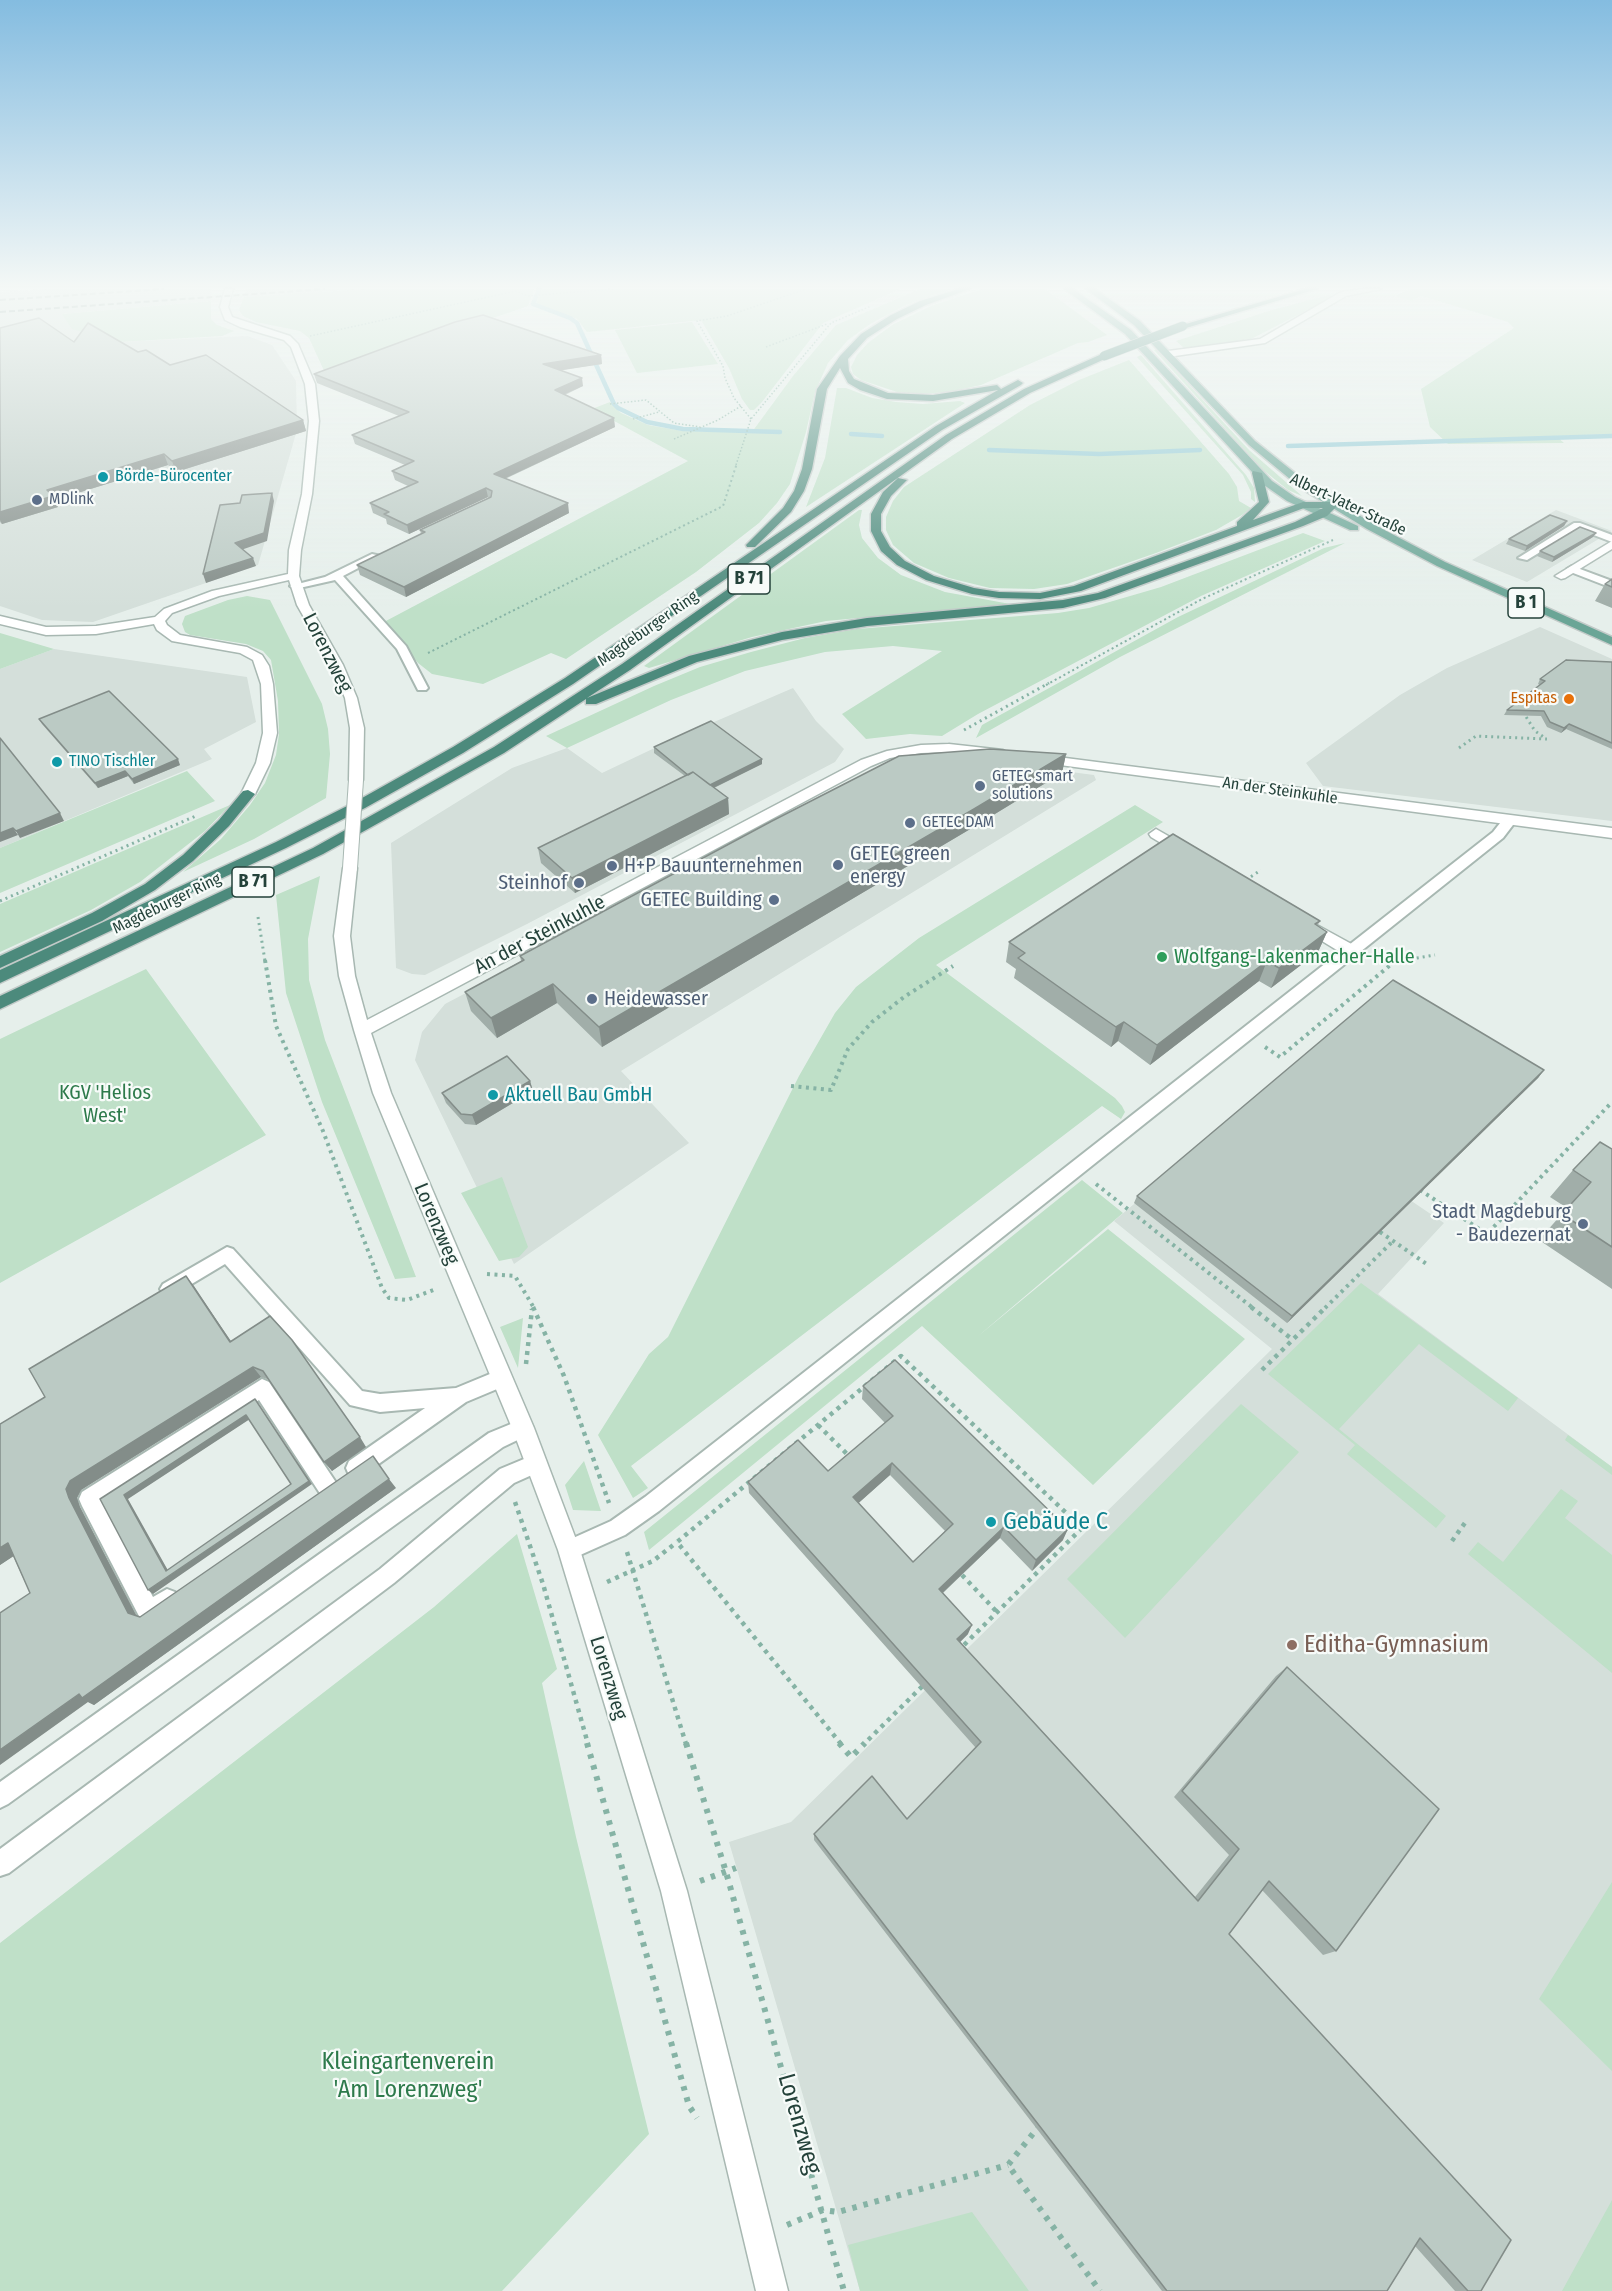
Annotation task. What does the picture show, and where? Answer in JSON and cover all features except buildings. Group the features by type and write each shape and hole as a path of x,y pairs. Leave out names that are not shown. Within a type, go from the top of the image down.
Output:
{"highway":[{"path":"717,579 787,510 799,490 807,470 821,396"},
{"name":"Magdeburger Ring","path":"892,396 949,396"},
{"name":"Magdeburger Ring","path":"0,977 225,872 360,805 522,712 930,434 996,396"},
{"name":"Magdeburger Ring","path":"0,1003 318,851 444,782 548,720 950,437 1019,396"},
{"path":"950,437 886,494 879,506 875,522 881,543 895,559 913,571 943,583 988,594 1020,596 1050,594 1093,584 1303,505 1333,504"},
{"path":"1228,534 1254,514 1263,502 1257,473"},
{"path":"548,720 667,669 749,643 815,629 867,622 987,613 1076,602 1143,582 1323,514 1333,504"},
{"path":"0,962 105,913 150,887 188,858 224,823 248,794"}],"main road":[{"name":"Albert-Vater-Straße","path":"1186,396 1257,473 1280,493 1612,641"},
{"name":"Albert-Vater-Straße","path":"1208,396 1262,453 1294,478 1333,504 1441,564"}],"street":[{"name":"Lorenzweg","path":"311,396 314,421 307,494 295,550 294,581 303,605 337,665 351,698 357,728 350,868 342,936 347,976 382,1093 523,1428 569,1550 674,1891 772,2291"},
{"path":"1561,576 1611,544"},
{"path":"0,620 33,629 69,633 159,620 172,609 216,592 294,581"},
{"path":"159,620 161,627 176,638 236,648 258,658 266,677 270,733 263,763 248,794"},
{"name":"An der Steinkuhle","path":"362,1029 866,763 903,752 949,748 1021,756 1612,833"},
{"path":"1156,834 1240,884"},
{"path":"1294,917 1352,951"}],"lane":[{"path":"1523,558 1577,525 1611,544"},
{"path":"294,581 336,575 384,552"},
{"path":"1572,569 1612,585"},
{"path":"336,575 402,648 422,688"},
{"path":"569,1550 618,1528 661,1497 1498,836 1509,821"},
{"path":"155,1297 227,1254 357,1399 380,1403 459,1396"},
{"path":"309,1501 459,1396 502,1378"},
{"path":"187,1586 149,1612 89,1499 262,1388 328,1488"},
{"path":"0,1796 496,1440 523,1428"},
{"path":"0,1864 387,1576 479,1502 507,1476 536,1463"}],"path":[{"path":"735,396 751,419"},
{"path":"410,661 723,506 751,419 770,396"},
{"path":"610,404 646,400 674,423 700,427"},
{"path":"674,439 741,406"},
{"path":"633,419 659,412"},
{"path":"949,748 950,740 964,729 1202,599 1337,538"},
{"path":"1459,748 1476,736 1547,740 1535,731 1517,703"},
{"path":"0,901 205,812"},
{"path":"1240,884 1261,870"},
{"path":"258,917 276,1026 323,1131 382,1288 389,1298 407,1300 460,1281"},
{"path":"1375,951 1394,962"},
{"path":"1247,1035 1280,1057 1394,962 1435,955"},
{"path":"791,1086 831,1090 848,1049 872,1022 904,997 953,966"},
{"path":"1418,1189 1487,1234 1612,1102"},
{"path":"1092,1181 1293,1340"},
{"path":"1380,1232 1428,1265"},
{"path":"1262,1370 1393,1241"},
{"name":"Lorenzweg","path":"482,1264 487,1274 515,1276 533,1306 564,1376 633,1570 726,1872 844,2291"},
{"path":"582,1593 653,1561 901,1356 1082,1528 851,1757 677,1542"},
{"path":"818,1425 853,1461"},
{"name":"Lorenzweg","path":"507,1476 543,1584 689,2106 702,2125"},
{"path":"1452,1541 1467,1520"},
{"path":"962,1575 997,1612"},
{"path":"674,1891 736,1868"},
{"path":"759,2236 823,2210 838,2211 1008,2164 1045,2119"},
{"path":"1008,2164 1100,2291"}],"shaded area":[{"path":"0,396 296,396 297,430 258,565 93,622 42,620 0,606"},
{"path":"1556,510 1612,531 1527,582 1472,560"},
{"path":"1540,627 1612,659 1612,821 1323,786 1306,763 1400,695 1447,668"},
{"path":"54,649 247,677 256,722 204,749 212,759 0,848 0,669"},
{"path":"793,688 816,721 844,749 835,762 425,975 412,974 396,968 391,843 512,768 567,748 602,773"},
{"path":"978,760 1094,775 1096,780 621,1071 689,1143 514,1264 415,1060 422,1032 445,1004 879,775"},
{"name":"Editha-Gymnasium","path":"1259,1098 1444,1223 1378,1294 1612,1467 1612,2291 860,2291 729,1842 791,1822 1272,1349 1114,1221"}],"green space":[{"path":"741,396 767,396 754,410 750,410"},
{"path":"778,396 814,396 790,484 759,523 696,572 566,659 551,653 483,684 432,674 418,663 384,622 688,461 592,409 610,402 621,413 648,425 683,431 752,432"},
{"path":"836,396 867,396 896,402 923,404 960,401 965,403 806,507 825,458"},
{"path":"1048,396 1161,396 1229,474 1237,487 1239,501 1251,508 1216,530 1067,584 1034,589 990,588 949,578 914,563 893,545 886,530 886,517 893,501 904,487 1030,405"},
{"path":"1172,396 1177,396 1246,475 1254,488 1255,502 1251,499 1251,492 1243,475"},
{"path":"1196,396 1199,396 1249,450 1302,496 1288,490 1262,469"},
{"path":"1423,396 1612,396 1612,434 1556,436 1564,443 1448,444 1430,427"},
{"path":"862,510 859,525 862,538 878,558 901,575 945,592 1010,604 826,621 752,637 649,668 644,666"},
{"path":"1303,533 1325,541 1201,596 978,714 942,736 910,734 866,739 842,714 942,651 893,646 825,652 745,671 671,700 567,748 546,736 700,667 751,652 805,638 857,629 1058,613 1089,608 1161,587"},
{"path":"1345,543 1120,657 976,738 982,725 1178,617 1324,548"},
{"path":"247,596 270,600 322,704 328,729 330,754 326,798 254,839 183,872 221,839 250,805 265,783 276,755 279,734 278,701 271,660 263,651 246,644 190,635 185,632 182,624 185,616 228,600"},
{"path":"0,633 54,649 0,669"},
{"path":"187,771 215,801 0,893 0,848"},
{"path":"230,805 205,831 140,882 91,910 0,952 0,904"},
{"path":"1135,805 1163,822 936,965 1115,1098 1125,1112 1121,1119 1102,1106 631,1466 648,1488 633,1498 598,1435 649,1354 668,1337 799,1076 835,1013 856,987 919,938"},
{"path":"320,876 308,939 309,980 325,1040 416,1277 395,1279 322,1102 286,993 276,895"},
{"name":"KGV 'Helios West'","path":"146,969 266,1135 0,1283 0,1039"},
{"path":"502,1177 528,1247 519,1257 499,1261 461,1193"},
{"path":"1082,1180 1123,1213 977,1337 1108,1229 1245,1339 1093,1485 922,1326 649,1550 644,1532"},
{"path":"1361,1283 1518,1398 1508,1411 1419,1344 1339,1429 1446,1516 1436,1528 1347,1454 1355,1445 1268,1374"},
{"path":"523,1318 518,1368 500,1327"},
{"path":"1241,1404 1299,1452 1125,1638 1067,1579"},
{"path":"1568,1435 1612,1467 1612,1475 1565,1440"},
{"path":"584,1461 601,1511 573,1510 565,1485"},
{"path":"1561,1489 1578,1501 1565,1518 1612,1555 1612,1673 1468,1554 1478,1542 1503,1562"},
{"name":"Kleingartenverein 'Am Lorenzweg'","path":"517,1534 557,1669 542,1683 576,1837 649,2134 502,2291 0,2291 0,1943 434,1607"},
{"path":"1612,1882 1612,2071 1539,1999"},
{"path":"1612,2200 1612,2291 1562,2291"},
{"path":"972,2212 1029,2291 860,2291 848,2245"}],"waterway":[{"path":"610,396 618,408 647,422 683,429 780,432"},
{"path":"851,434 882,436"},
{"path":"1288,446 1612,436"},
{"path":"989,450 1099,454 1200,450"}],"place":[{"name":"Börde-Bürocenter","path":"103,477"},
{"name":"MDlink","path":"37,500"},
{"name":"Espitas","path":"1569,699"},
{"name":"TINO Tischler","path":"57,762"},
{"name":"GETEC smart solutions","path":"980,786"},
{"name":"GETEC DAM","path":"910,823"},
{"name":"GETEC green energy","path":"838,865"},
{"name":"H+P Bauunternehmen","path":"612,866"},
{"name":"Steinhof","path":"579,883"},
{"name":"GETEC Building","path":"774,900"},
{"name":"Wolfgang-Lakenmacher-Halle","path":"1162,957"},
{"name":"Heidewasser","path":"592,999"},
{"name":"Aktuell Bau GmbH","path":"493,1095"},
{"name":"Stadt Magdeburg - Baudezernat","path":"1583,1224"},
{"name":"Gebäude C","path":"991,1522"},
{"name":"Editha-Gymnasium","path":"1292,1645"}]}
